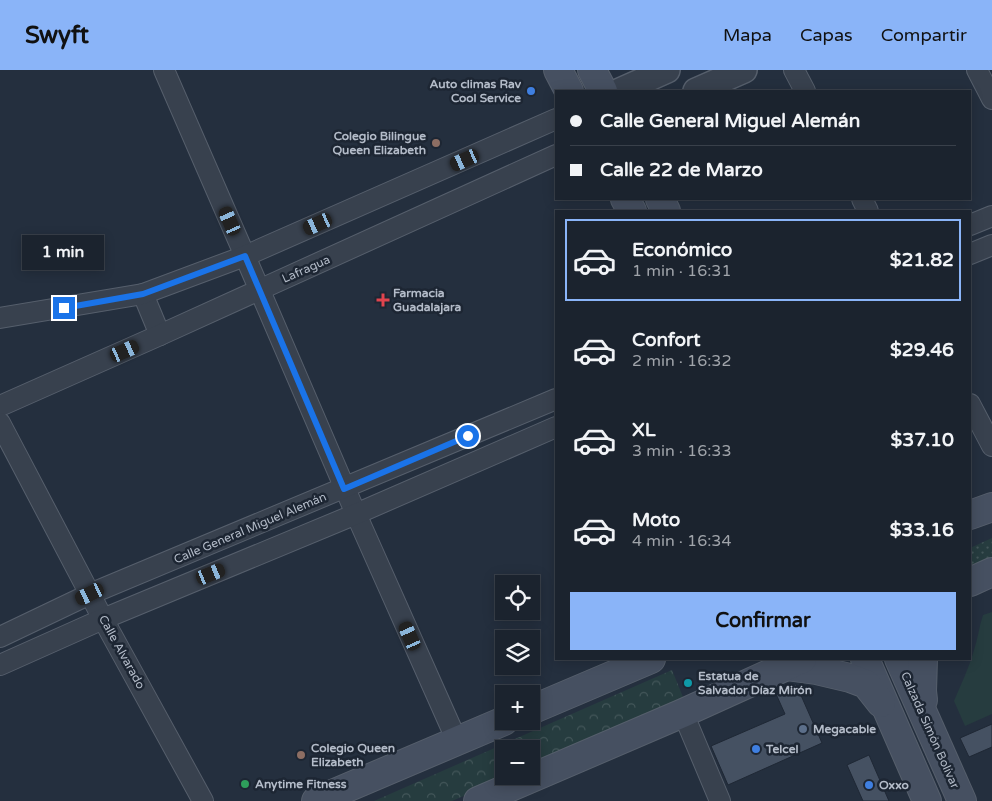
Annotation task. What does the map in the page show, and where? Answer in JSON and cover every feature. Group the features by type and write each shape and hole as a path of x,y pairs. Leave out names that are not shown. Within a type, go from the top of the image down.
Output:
{"main road":[{"path":"558,70 568,90"},
{"path":"592,70 602,90"},
{"path":"971,515 992,507"},
{"path":"540,706 649,660"},
{"path":"865,660 927,801"},
{"name":"Calzada Simón Bolívar","path":"899,660 962,801"},
{"path":"922,660 922,691 928,726"},
{"path":"478,801 683,713 794,662 866,684 889,712"},
{"path":"316,801 495,725"}],"street":[{"path":"164,70 344,489 457,741"},
{"path":"622,90 667,70"},
{"path":"698,90 744,70"},
{"path":"794,70 804,90"},
{"path":"976,70 992,99"},
{"path":"0,318 143,294 245,256 555,119"},
{"name":"Lafragua","path":"0,406 555,155"},
{"path":"971,225 992,216"},
{"path":"971,254 992,245"},
{"path":"143,294 160,335"},
{"name":"Calle General Miguel Alemán","path":"0,637 90,594 555,399"},
{"path":"971,406 992,446"},
{"name":"Calle Alvarado","path":"0,423 90,594 203,801"},
{"path":"0,665 103,618 356,514 555,427"},
{"path":"683,713 720,801"}],"green space":[{"path":"992,538 992,559 971,569 971,548"},
{"path":"992,612 992,714 965,726 954,701 971,660 983,615"},
{"path":"672,670 685,702 540,763 540,740 513,740 536,730 540,730 540,728"},
{"path":"495,748 495,782 452,801 374,801"}],"building":[{"name":"Telcel","path":"796,684 822,743 728,785 711,746 785,714 776,694"},
{"path":"992,724 992,747 969,757 960,738"},
{"name":"Oxxo","path":"869,755 889,801 863,801 847,765"}],"place":[{"name":"Auto climas Rav Cool Service","path":"531,91"},
{"name":"Colegio Bilingue Queen Elizabeth","path":"436,143"},
{"name":"Farmacia Guadalajara","path":"383,300"},
{"name":"Estatua de Salvador Díaz Mirón","path":"688,683"},
{"name":"Megacable","path":"803,729"},
{"name":"Telcel","path":"756,749"},
{"name":"Colegio Queen Elizabeth","path":"301,755"},
{"name":"Anytime Fitness","path":"245,784"},
{"name":"Oxxo","path":"869,785"}],"route":[{"path":"64,308 143,294 245,256 344,489 468,436"}]}
